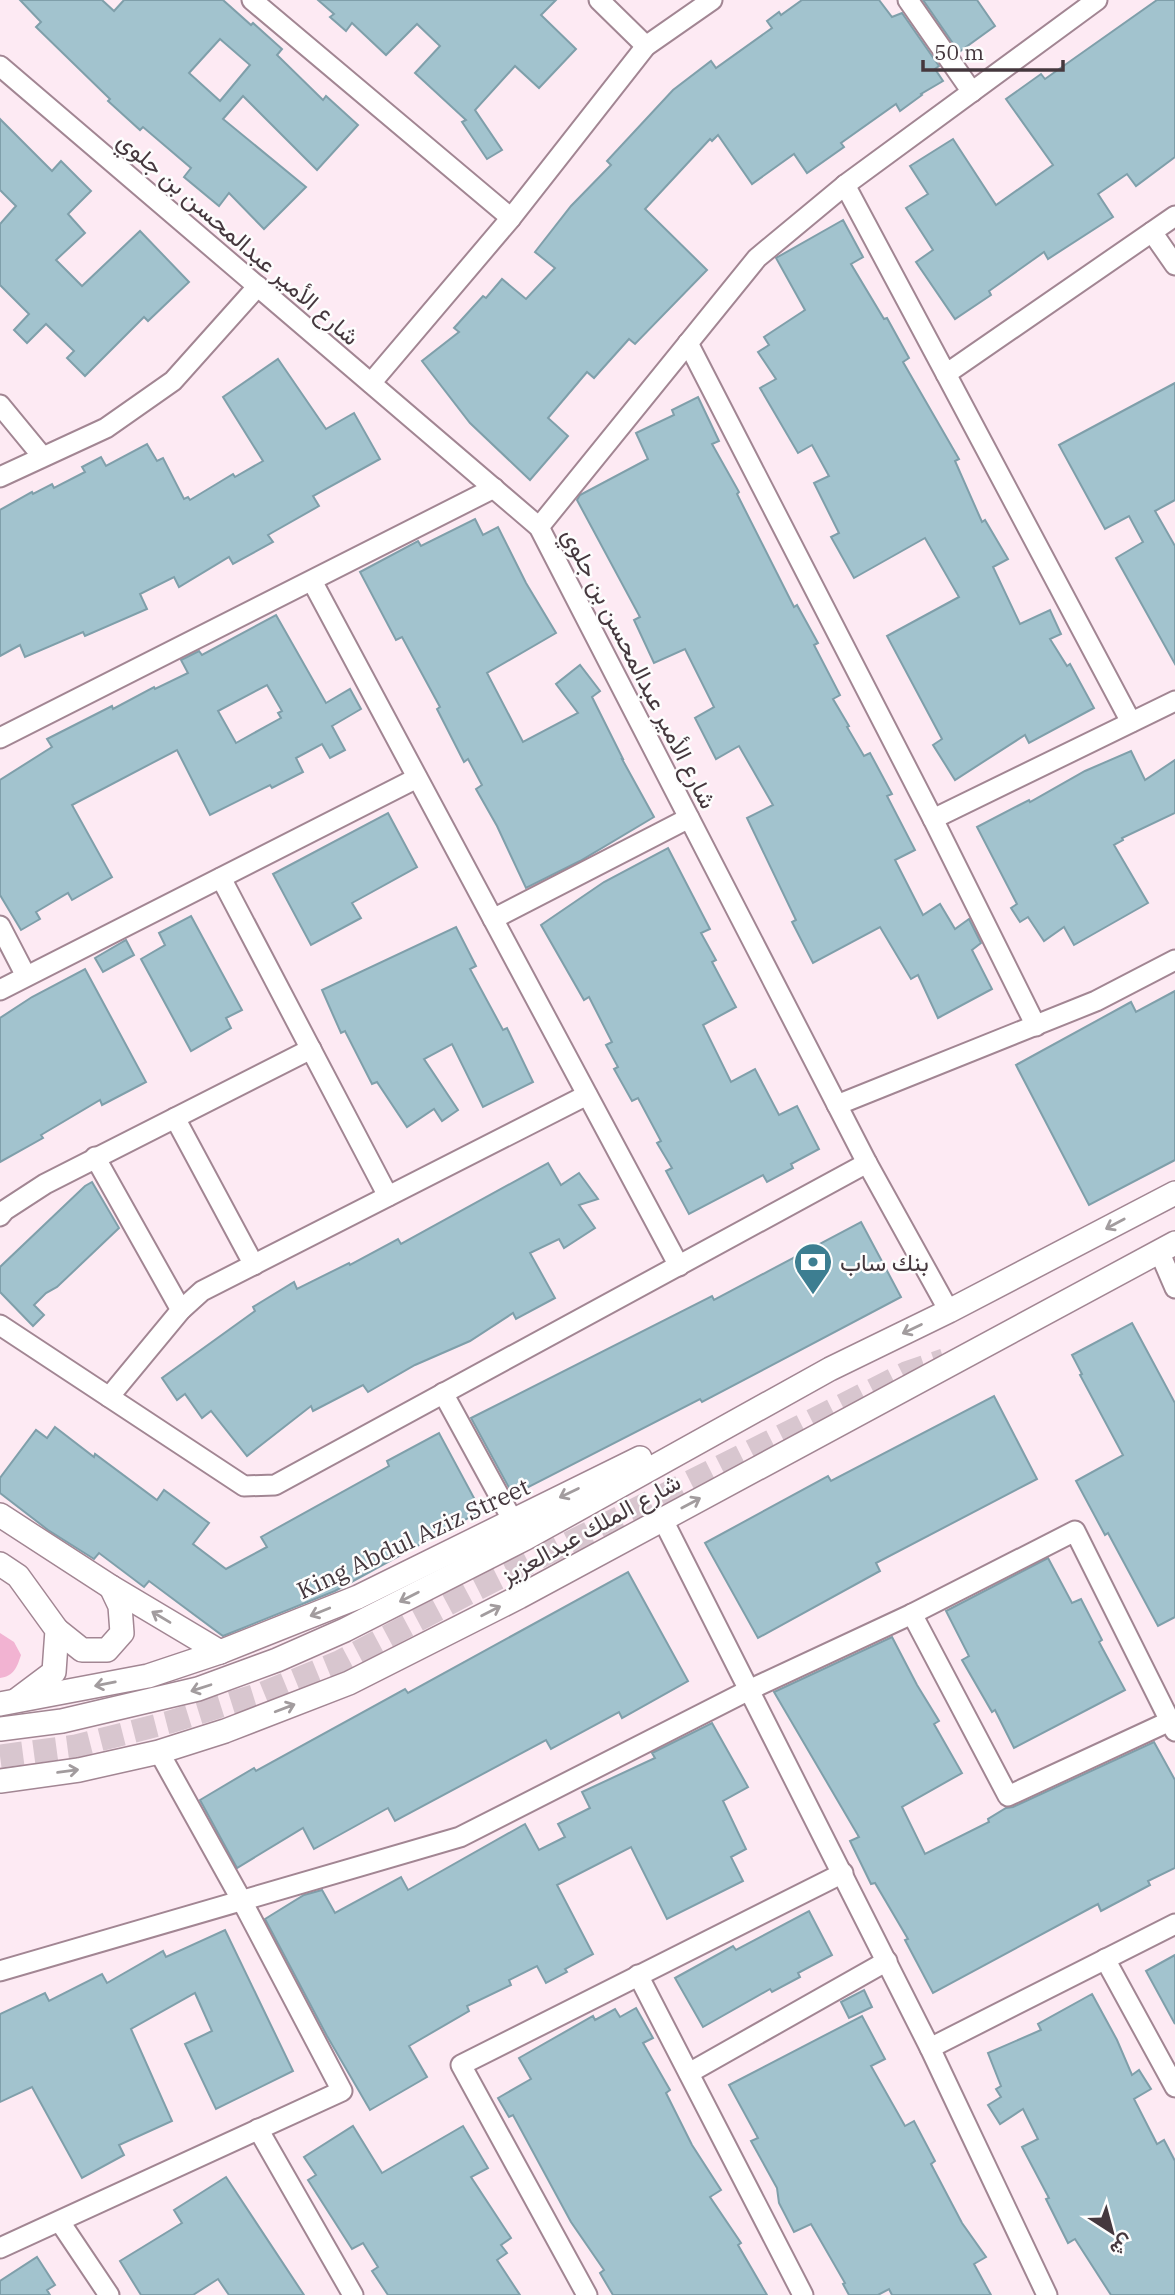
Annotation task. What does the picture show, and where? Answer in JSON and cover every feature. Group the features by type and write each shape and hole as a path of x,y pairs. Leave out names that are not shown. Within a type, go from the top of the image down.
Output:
{"street":[{"path":"252,0 511,218"},
{"path":"599,0 646,46"},
{"path":"371,383 511,218 646,46 712,0"},
{"path":"908,0 972,92"},
{"path":"539,527 757,258 845,185 1097,0"},
{"name":"شارع الأمير عبدالمحسن بن جلوي","path":"0,66 539,527 867,1163 949,1311"},
{"path":"845,185 1131,722"},
{"path":"946,374 1175,216"},
{"path":"1152,232 1175,265"},
{"path":"0,477 106,428 173,381 258,286"},
{"path":"688,343 1036,1026"},
{"path":"0,405 42,456"},
{"path":"0,738 494,488"},
{"path":"312,581 679,1266"},
{"path":"933,820 1175,701"},
{"path":"0,990 418,778"},
{"path":"493,919 689,818"},
{"path":"221,878 388,1196"},
{"path":"0,926 26,976"},
{"path":"837,1105 1096,1002 1175,960"},
{"path":"0,1216 45,1184 95,1157 311,1049"},
{"path":"109,1397 181,1310 202,1291 587,1094"},
{"path":"174,1118 254,1265"},
{"path":"95,1157 181,1310"},
{"path":"0,1325 244,1486 275,1485 867,1163"},
{"name":"شارع الملك عبدالعزيز","path":"0,1729 62,1721 132,1707 198,1689 277,1660 345,1630 526,1538 830,1369 949,1311 1175,1193"},
{"path":"1167,1247 1175,1288"},
{"name":"شارع الملك عبدالعزيز","path":"0,1781 79,1770 159,1752 225,1731 349,1683 519,1597 1167,1247"},
{"name":"King Abdul Aziz Street","path":"7,1703 148,1676 220,1652 358,1597 716,1421 830,1369"},
{"path":"443,1393 513,1521"},
{"path":"0,1515 110,1587 220,1652"},
{"path":"663,1518 930,2048 1047,2295"},
{"path":"0,1971 460,1837 751,1689 912,1614 1075,1531 1172,1726 1008,1796 912,1614"},
{"path":"0,1564 18,1576 57,1630 82,1650 107,1650 122,1633 120,1606 110,1587"},
{"path":"7,1703 54,1672 57,1630"},
{"path":"0,2248 342,2091 242,1901 159,1752"},
{"path":"587,2295 461,2066 843,1873"},
{"path":"930,2048 1175,1924"},
{"path":"1105,1959 1175,2087"},
{"path":"689,2073 887,1961"},
{"path":"638,1975 803,2295"},
{"path":"258,2129 353,2295"},
{"path":"60,2222 108,2295"}],"shaded area":[{"path":"0,1633 14,1642 21,1655 12,1673 0,1678"}],"building":[{"path":"20,0 102,0 114,11 124,0 223,0 282,49 277,55 323,100 326,96 358,125 317,170 243,96 223,119 306,187 264,229 229,193 219,206 184,177 191,168 143,127 140,130 108,101 110,99 36,27 41,22","holes":["220,39 250,65 220,101 189,73"]},
{"path":"318,0 556,0 541,15 576,49 539,88 515,66 475,110 502,150 487,159 462,122 466,120 415,73 440,46 417,24 386,55 352,23 346,31 330,17 334,14"},
{"path":"802,0 879,0 892,17 902,13 939,66 935,69 943,81 900,111 896,104 841,143 844,147 807,173 794,154 752,184 718,135 712,141 710,139 645,209 707,270 635,344 629,339 594,378 587,372 548,418 568,436 530,480 470,423 422,361 459,332 454,328 502,279 526,299 555,268 535,252 571,206 611,165 607,161 673,90 711,61 716,68 772,28 767,21"},
{"path":"923,0 977,0 995,26 959,52"},
{"path":"1157,0 1175,0 1175,157 1136,186 1127,174 1098,194 1113,217 1048,259 1044,252 989,291 991,295 955,319 916,262 933,250 906,208 928,194 910,166 953,139 996,205 1053,165 1006,99 1041,74 1045,79"},
{"path":"0,119 52,171 61,161 91,191 68,214 85,233 56,260 82,286 140,231 189,282 148,321 144,317 85,376 67,358 74,351 46,324 27,343 14,330 29,314 0,285 0,224 16,206 0,190"},
{"path":"843,220 863,257 851,264 884,319 887,318 909,358 903,362 959,459 955,461 982,522 985,520 1008,559 993,567 1020,624 1050,610 1061,634 1050,639 1067,666 1070,664 1094,708 1029,743 1025,735 955,780 933,745 942,739 887,636 959,597 925,538 854,578 831,537 839,533 814,483 829,476 812,445 798,453 760,388 776,379 758,352 769,345 764,337 805,310 776,258"},
{"path":"278,359 326,429 354,413 380,459 313,496 319,506 268,535 273,542 233,564 229,557 179,587 174,577 140,594 147,609 85,636 83,632 25,657 20,645 0,656 0,510 32,492 33,494 52,484 54,488 85,472 82,467 101,457 106,466 147,444 157,461 163,458 184,499 188,497 190,500 233,474 235,477 263,461 223,397"},
{"path":"1175,383 1175,500 1155,511 1175,546 1175,664 1116,558 1143,542 1129,516 1105,529 1059,445"},
{"path":"698,397 719,441 712,444 739,492 737,494 794,607 797,605 818,643 814,645 840,695 833,699 864,756 870,753 892,794 887,796 915,850 895,860 923,915 940,904 955,929 969,919 981,943 972,950 992,989 938,1018 918,975 911,979 880,927 813,963 792,922 796,920 747,818 773,805 739,746 716,759 695,718 714,707 685,649 654,663 634,620 640,617 577,500 580,495 648,459 636,433 674,415 672,410"},
{"path":"475,519 483,535 498,527 526,583 556,633 487,673 523,742 578,713 556,684 580,665 600,691 592,697 654,817 580,861 526,888 476,789 482,785 468,759 464,762 437,709 440,707 402,637 396,640 360,572 418,541 421,546"},
{"path":"276,615 326,703 350,689 361,709 332,726 345,750 330,758 322,744 296,758 303,772 210,815 177,750 72,805 112,877 72,900 68,893 36,912 40,919 21,930 0,895 0,780 52,747 47,739 112,706 113,709 188,673 181,660 199,651 202,655","holes":["267,685 282,711 278,713 281,718 236,743 218,711"]},
{"path":"1131,751 1145,780 1175,760 1175,813 1122,838 1123,840 1114,845 1148,903 1074,945 1064,927 1044,941 1028,917 1020,922 1011,908 1017,904 977,827 1029,800 1030,802 1085,771"},
{"path":"388,813 417,867 352,903 361,918 311,945 273,874"},
{"path":"668,848 710,929 701,933 716,960 712,962 736,1007 703,1025 731,1082 755,1069 779,1115 797,1106 819,1149 791,1164 793,1168 767,1182 763,1175 689,1214 666,1171 672,1168 657,1143 661,1141 638,1098 632,1101 614,1069 618,1067 606,1045 612,1042 589,997 584,1000 541,925 604,882"},
{"path":"191,916 242,1010 226,1018 231,1028 191,1051 141,959 165,945 159,933"},
{"path":"456,927 476,966 470,969 503,1030 507,1028 533,1082 483,1107 452,1044 424,1059 458,1110 442,1121 434,1109 407,1127 377,1082 372,1084 345,1031 341,1033 322,990"},
{"path":"126,940 134,955 103,972 95,958"},
{"path":"85,969 146,1082 102,1105 100,1100 41,1135 43,1138 0,1162 0,1018 32,997"},
{"path":"1175,991 1175,1160 1089,1205 1016,1065 1131,1002 1136,1012"},
{"path":"548,1163 561,1185 579,1173 598,1199 579,1205 595,1228 564,1248 559,1239 530,1253 555,1298 516,1319 513,1313 470,1341 415,1365 368,1392 363,1385 313,1411 311,1406 247,1456 211,1411 202,1418 185,1394 177,1400 162,1378 255,1311 253,1307 294,1282 297,1289 398,1239 401,1244"},
{"path":"92,1182 119,1228 57,1287 34,1305 44,1315 33,1326 0,1292 0,1267"},
{"path":"861,1222 901,1297 702,1402 700,1399 513,1495 471,1418 712,1296 714,1300"},
{"path":"1132,1323 1175,1403 1175,1617 1158,1626 1108,1533 1105,1535 1076,1481 1123,1455 1072,1355"},
{"path":"994,1396 1037,1479 876,1563 880,1571 758,1638 705,1543 828,1476 831,1481"},
{"path":"55,1427 157,1500 164,1490 209,1523 193,1544 226,1569 267,1547 261,1537 389,1466 387,1461 439,1433 481,1511 335,1591 223,1636 149,1581 144,1587 99,1553 94,1559 48,1530 0,1493 0,1478 36,1430 47,1438"},
{"path":"1048,1558 1072,1603 1081,1599 1102,1640 1099,1642 1125,1690 1014,1748 995,1710 992,1712 962,1660 969,1656 946,1611"},
{"path":"628,1572 688,1681 622,1718 619,1712 551,1749 546,1740 395,1821 388,1808 314,1849 303,1828 237,1868 200,1800 254,1768 256,1771 405,1689 408,1693"},
{"path":"892,1637 939,1721 934,1724 962,1773 902,1807 925,1854 989,1822 988,1819 1006,1808 1154,1742 1175,1780 1175,1868 1148,1881 1150,1885 1101,1911 1098,1904 933,1993 905,1940 908,1939 875,1883 871,1884 850,1841 859,1837 774,1692"},
{"path":"712,1723 748,1787 723,1801 746,1849 731,1857 743,1881 667,1919 631,1847 557,1885 593,1954 546,1983 537,1966 509,1980 511,1985 467,2006 469,2011 409,2046 427,2077 370,2110 265,1919 304,1895 322,1890 335,1913 401,1877 408,1890 525,1824 539,1850 565,1837 558,1824 590,1808 582,1792 655,1758 652,1753"},
{"path":"809,1911 832,1955 798,1973 800,1977 772,1992 770,1989 703,2027 675,1978 733,1946 736,1950"},
{"path":"225,1930 293,2071 216,2109 185,2044 212,2031 195,1993 131,2029 172,2121 119,2145 124,2155 82,2178 32,2087 0,2102 0,2014 45,1993 49,2001 102,1974 107,1983 163,1951 166,1957"},
{"path":"1175,1955 1175,2024 1146,1971"},
{"path":"864,1990 872,2007 849,2018 841,2002"},
{"path":"1092,1994 1132,2075 1139,2070 1151,2089 1134,2099 1157,2144 1164,2140 1175,2161 1175,2295 1111,2295 1075,2239 1068,2243 1046,2199 1049,2198 1022,2147 1038,2139 1023,2109 1000,2124 988,2105 1001,2097 996,2089 1001,2086 988,2053 1041,2030 1038,2024"},
{"path":"636,2008 653,2038 643,2043 670,2090 666,2093 692,2145 721,2190 710,2197 741,2243 738,2245 767,2295 613,2295 600,2273 604,2270 571,2222 513,2115 509,2117 498,2098 531,2079 519,2058 593,2016 595,2020 615,2009 620,2017"},
{"path":"862,2016 885,2059 871,2066 905,2126 914,2121 935,2161 931,2164 962,2223 986,2257 974,2264 991,2295 892,2295 889,2289 878,2295 849,2295 843,2284 845,2283 811,2224 794,2232 779,2203 777,2188 751,2141 758,2138 729,2085"},
{"path":"353,2126 382,2173 463,2126 488,2168 471,2177 511,2238 501,2245 507,2253 497,2260 520,2295 388,2295 372,2271 378,2267 363,2243 352,2249 308,2180 316,2175 304,2157"},
{"path":"226,2177 304,2295 229,2295 218,2279 193,2295 141,2295 120,2261 182,2223 174,2210"},
{"path":"37,2257 55,2285 47,2290 50,2295 0,2295 0,2281"}],"tunnel":[{"path":"0,1756 76,1746 170,1722 263,1693 339,1662 471,1592 906,1373 944,1360"}],"place":[{"name":"بنك ساب","path":"813,1296"}]}
